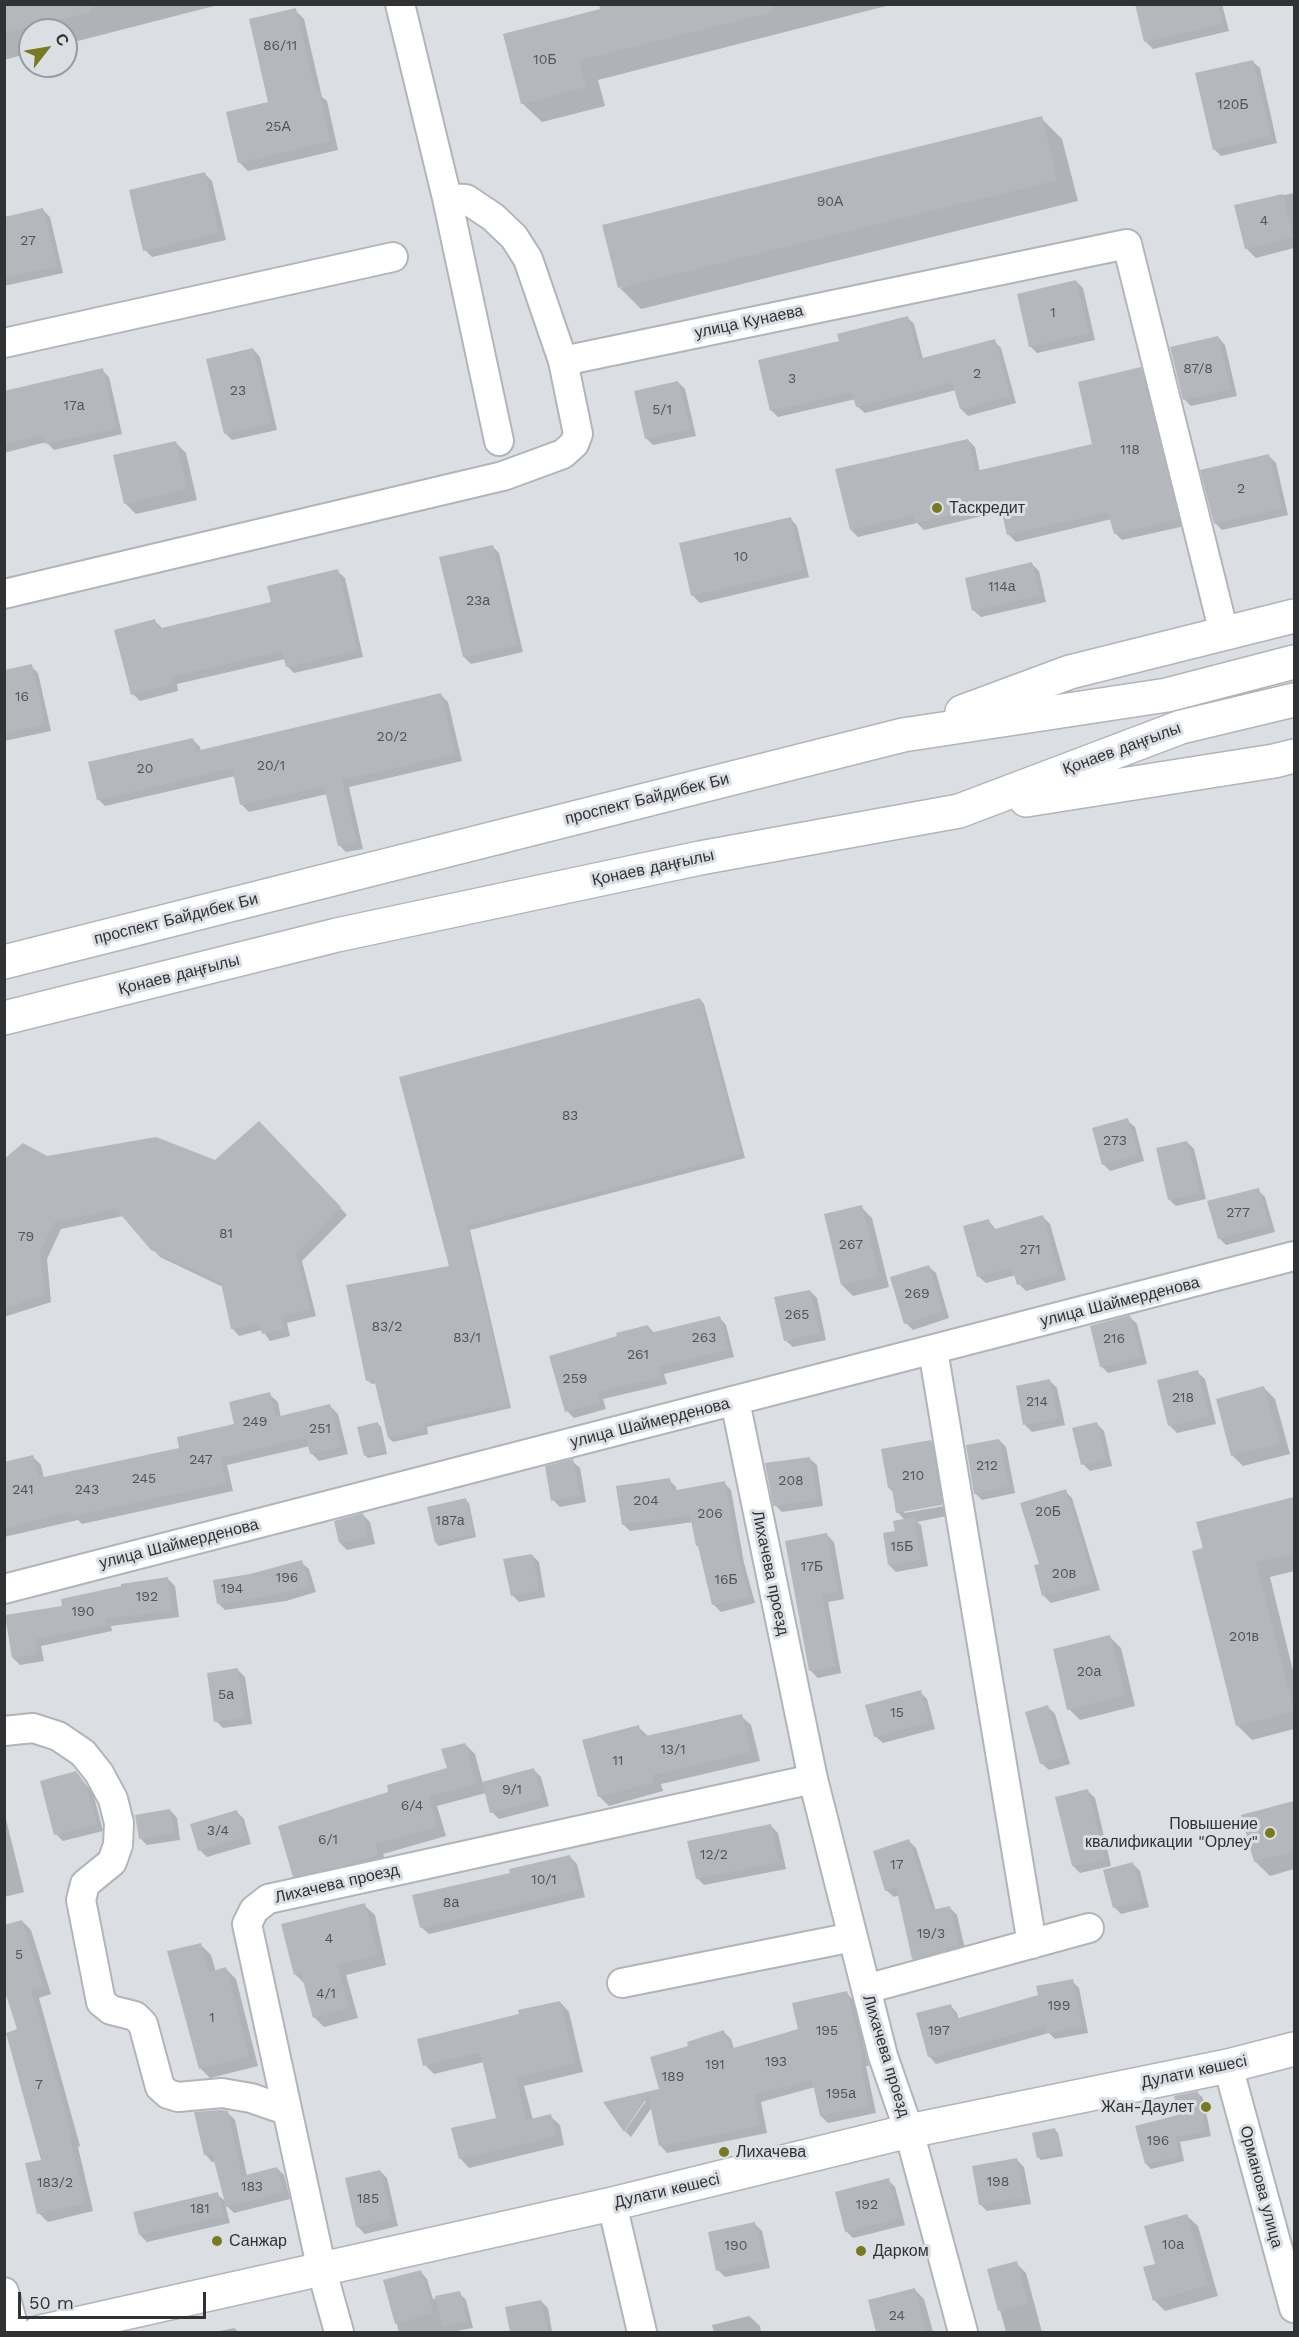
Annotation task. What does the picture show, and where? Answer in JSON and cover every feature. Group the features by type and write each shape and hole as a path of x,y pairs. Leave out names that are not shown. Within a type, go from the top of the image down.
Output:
{"main road":[{"path":"903,735 1070,672 1294,616"},
{"name":"проспект Байдибек Би","path":"4,962 903,735 1167,695 1294,662"},
{"name":"Қонаев даңғылы","path":"4,1018 337,935 700,858 959,811 1181,727 1294,700"},
{"path":"959,811 1294,756"},
{"name":"Дулати көшесі","path":"40,2332 322,2271 909,2132 1228,2066 1294,2049"}],"street":[{"path":"400,4 457,198 499,441"},
{"path":"4,594 503,476 563,454 574,444 578,434 563,361 528,259 514,237 493,216 457,198"},
{"name":"улица Кунаева","path":"563,361 1127,244 1224,633"},
{"path":"4,343 393,257"},
{"name":"улица Шаймерденова","path":"4,1589 1294,1256"},
{"path":"933,1350 1032,1944"},
{"name":"Лихачева проезд","path":"735,1401 813,1779 883,2056 909,2132 963,2332"},
{"path":"4,1731 33,1728 58,1736 83,1753 99,1773 113,1798 119,1823 118,1845 112,1862 85,1884 81,1899 101,2002 111,2010 135,2016 143,2024 160,2087 168,2094 178,2097 222,2093 251,2098 286,2110"},
{"name":"Лихачева проезд","path":"339,2332 322,2271 247,1924 254,1910 268,1899 813,1779"},
{"path":"866,1989 1089,1928"},
{"path":"622,1983 853,1937"},
{"name":"Орманова улица","path":"1228,2066 1294,2308"},
{"path":"612,2204 642,2332"},
{"path":"4,2292 15,2332"}],"building":[{"path":"4,4 90,4 91,12 66,18 18,18 18,30 4,33"},
{"path":"599,4 771,4 772,12 579,60 586,87 521,104 503,34 600,9"},
{"path":"1135,4 1218,4 1222,24 1144,42"},
{"path":"296,8 315,91 319,91 330,141 238,163 226,112 268,102 249,19"},
{"path":"1253,60 1271,136 1213,150 1195,73"},
{"path":"1042,116 1057,180 618,288 602,225"},
{"path":"205,172 219,233 143,251 129,190"},
{"path":"1283,194 1293,237 1245,249 1234,205"},
{"path":"43,208 57,266 4,278 4,217"},
{"path":"1076,280 1089,333 1029,347 1017,294"},
{"path":"908,316 919,359 995,339 1010,396 960,409 952,382 856,407 852,392 770,411 758,360 839,341 837,334"},
{"path":"1218,336 1231,389 1183,400 1170,347"},
{"path":"253,348 271,423 224,434 206,359"},
{"path":"1141,367 1179,519 1114,534 1108,512 1007,535 1000,504 915,523 913,515 850,530 835,469 968,439 976,471 1092,444 1078,382"},
{"path":"103,368 116,428 45,444 43,435 4,444 4,391"},
{"path":"678,381 690,429 645,439 634,391"},
{"path":"176,441 187,489 124,504 113,455"},
{"path":"1269,454 1282,508 1214,524 1200,470"},
{"path":"791,517 803,570 691,596 679,543"},
{"path":"493,545 517,645 463,657 439,557"},
{"path":"1032,562 1040,595 972,611 965,578"},
{"path":"338,569 357,650 286,667 282,651 170,677 172,684 131,695 114,630 155,619 158,629 271,602 267,586"},
{"path":"32,664 45,724 4,733 4,670"},
{"path":"441,693 455,754 342,780 357,842 338,846 324,786 240,805 232,768 97,800 88,762 193,738 196,751"},
{"path":"700,998 741,1154 467,1226 508,1404 424,1423 425,1430 388,1438 374,1379 366,1381 346,1285 449,1266 399,1077"},
{"path":"1128,1118 1138,1154 1102,1165 1092,1128"},
{"path":"259,1121 341,1207 296,1254 310,1309 281,1316 284,1329 262,1334 259,1323 231,1329 221,1283 151,1250 116,1209 54,1222 40,1252 45,1295 4,1308 4,1159 23,1143 47,1156 156,1137 215,1160"},
{"path":"1187,1141 1200,1192 1168,1200 1156,1148"},
{"path":"1259,1188 1269,1225 1218,1239 1207,1201"},
{"path":"862,1205 879,1276 841,1285 824,1214"},
{"path":"1043,1215 1059,1273 1017,1285 1012,1267 977,1277 963,1226 989,1219 992,1230"},
{"path":"929,1265 943,1311 904,1324 890,1277"},
{"path":"810,1290 820,1333 784,1341 774,1297"},
{"path":"1130,1315 1141,1357 1100,1367 1090,1326"},
{"path":"720,1316 728,1350 658,1367 661,1377 597,1392 600,1402 565,1412 549,1356 617,1336 616,1333 648,1325 650,1333"},
{"path":"1198,1370 1209,1417 1168,1426 1157,1380"},
{"path":"1050,1379 1058,1418 1023,1425 1016,1386"},
{"path":"1264,1386 1280,1443 1231,1456 1216,1399"},
{"path":"270,1392 276,1417 330,1404 341,1447 310,1454 306,1437 220,1458 226,1483 72,1516 71,1512 4,1528 4,1462 33,1455 39,1478 179,1448 177,1437 234,1424 229,1402"},
{"path":"378,1422 385,1451 364,1456 357,1427"},
{"path":"1097,1422 1106,1459 1081,1465 1072,1428"},
{"path":"999,1439 1009,1486 974,1494 966,1445"},
{"path":"931,1440 942,1505 896,1513 892,1488 888,1488 881,1449"},
{"path":"810,1457 817,1499 773,1506 765,1463"},
{"path":"573,1459 580,1495 551,1501 545,1466"},
{"path":"670,1478 672,1491 725,1481 738,1555 749,1597 712,1605 690,1515 622,1525 616,1486"},
{"path":"1066,1489 1094,1583 1042,1596 1034,1565 1039,1564 1020,1503"},
{"path":"1294,1497 1294,1553 1256,1562 1294,1711 1236,1726 1192,1551 1203,1548 1196,1522"},
{"path":"466,1498 474,1534 435,1543 427,1507"},
{"path":"363,1513 368,1537 339,1543 334,1521"},
{"path":"914,1517 921,1560 888,1565 883,1533 895,1531 893,1521"},
{"path":"827,1533 838,1592 822,1595 835,1667 809,1671 785,1541"},
{"path":"532,1554 539,1590 511,1596 503,1559"},
{"path":"302,1560 309,1585 278,1594 217,1604 213,1580 250,1574"},
{"path":"168,1577 172,1610 105,1619 106,1625 35,1639 37,1654 12,1658 5,1615 62,1606 61,1599 121,1586 121,1584"},
{"path":"1110,1635 1125,1695 1067,1710 1053,1649"},
{"path":"238,1668 245,1717 214,1722 207,1673"},
{"path":"921,1690 929,1722 874,1737 865,1705"},
{"path":"1048,1705 1064,1757 1040,1764 1025,1712"},
{"path":"742,1714 751,1752 652,1775 654,1782 598,1797 582,1740 639,1725 642,1737"},
{"path":"465,1743 477,1784 429,1796 437,1827 375,1844 378,1855 293,1877 278,1826 388,1792 387,1785 447,1768 441,1749"},
{"path":"534,1768 542,1799 490,1813 482,1782"},
{"path":"76,1771 86,1785 97,1824 54,1835 40,1781"},
{"path":"1088,1789 1105,1859 1072,1866 1055,1797"},
{"name":"Повышение квалификации \"Орлеу\"","path":"1294,1801 1294,1851 1254,1862 1241,1815"},
{"path":"170,1809 174,1833 139,1839 135,1815"},
{"path":"237,1810 245,1837 198,1851 190,1824"},
{"path":"771,1824 779,1862 696,1879 687,1841"},
{"path":"909,1839 932,1910 950,1906 959,1946 912,1959 896,1887 885,1891 873,1851"},
{"path":"570,1855 579,1890 420,1928 412,1895 510,1873 509,1869"},
{"path":"1133,1862 1143,1900 1113,1908 1103,1870"},
{"path":"365,1903 377,1955 337,1965 349,2008 313,2018 301,1973 294,1975 281,1924"},
{"path":"22,1920 43,1986 31,1989 72,2137 70,2138 85,2203 37,2214 25,2163 41,2160 6,2033 17,2029 4,1989 4,1925"},
{"path":"201,1943 209,1972 226,1967 249,2056 199,2069 167,1951"},
{"path":"1073,1979 1082,2026 1046,2033 1045,2026 928,2057 916,2013 951,2004 955,2019 1038,1995 1036,1986"},
{"path":"847,1991 863,2059 860,2059 869,2106 820,2116 812,2079 754,2095 760,2126 659,2146 648,2096 624,2132 603,2102 659,2089 650,2057 688,2046 687,2042 724,2030 730,2049 798,2029 792,2003"},
{"path":"560,2001 575,2063 516,2077 526,2120 551,2114 556,2136 459,2159 451,2128 496,2118 480,2052 423,2066 417,2039 519,2014 518,2010"},
{"path":"1198,2091 1206,2131 1175,2137 1180,2156 1145,2164 1135,2126 1178,2115 1174,2096"},
{"path":"228,2111 242,2176 277,2167 284,2192 226,2207 212,2153 204,2155 194,2112"},
{"path":"1055,2128 1061,2153 1037,2158 1032,2133"},
{"path":"1017,2158 1024,2197 979,2205 972,2166"},
{"path":"380,2170 391,2219 356,2227 345,2178"},
{"path":"889,2178 899,2218 845,2232 835,2192"},
{"path":"218,2192 224,2216 139,2235 133,2212"},
{"path":"1187,2214 1208,2285 1153,2301 1143,2267 1155,2264 1144,2226"},
{"path":"755,2222 764,2261 716,2271 708,2232"},
{"path":"1017,2261 1028,2303 998,2311 987,2269"},
{"path":"421,2270 433,2313 395,2324 383,2280"},
{"path":"915,2288 926,2332 876,2332 868,2300"},
{"path":"460,2291 467,2321 442,2326 435,2296"},
{"path":"541,2300 548,2332 510,2332 505,2307"}],"place":[{"name":"Таскредит","path":"937,508"},
{"name":"Повышение квалификации \"Орлеу\"","path":"1270,1833"},
{"name":"Жан-Даулет","path":"1206,2107"},
{"name":"Лихачева","path":"724,2152"},
{"name":"Санжар","path":"217,2241"},
{"name":"Дарком","path":"861,2251"}]}
